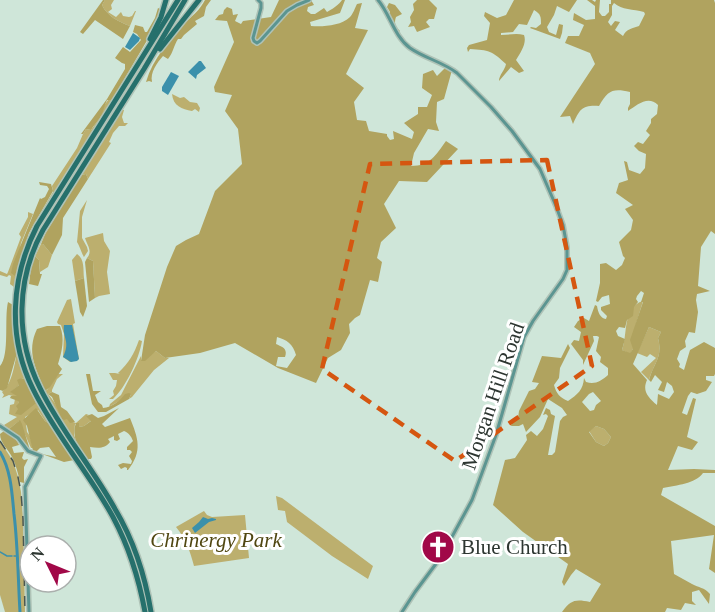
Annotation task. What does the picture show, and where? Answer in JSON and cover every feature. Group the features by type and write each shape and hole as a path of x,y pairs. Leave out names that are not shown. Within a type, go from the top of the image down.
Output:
{"highway":[{"path":"132,75 155,31 166,0"},
{"path":"145,612 137,576 125,542 85,471 38,399 26,374 15,319 16,289 23,259 38,226 178,0"},
{"path":"151,612 143,575 132,542 116,510 47,403 37,383 24,338 22,321 24,285 33,251 46,224 185,0"},
{"path":"144,69 199,0"}],"main road":[{"path":"258,0 261,7 253,37 253,41 257,43 289,10 309,0"},
{"name":"Morgan Hill Road","path":"378,0 406,44 457,72 491,107 533,158 560,216 567,255 565,276 524,337 496,435 472,500 441,557 402,612"},
{"path":"0,426 18,438 27,451 41,456 25,487 29,612"}],"highlighted area":[{"path":"547,160 592,366 455,461 322,369 370,164"}],"green space":[{"path":"105,0 114,0 111,5 112,9 108,12 116,17 121,12 123,16 129,17 136,11 130,26 107,12 102,5"},
{"path":"172,94 197,103 200,108 199,112 179,106"},
{"path":"108,100 112,100 25,248 14,287 10,284 11,276 0,275 0,271 7,274 8,272 28,212 33,214 21,243 15,275 26,242 53,192 52,186 77,148 86,129 91,130 101,116 101,110"},
{"path":"121,110 124,110 122,117 124,123 128,123 125,126 119,126 113,133 109,142 111,143 88,179 86,174 81,175"},
{"path":"87,200 82,217 82,238 88,251 84,257 77,242 80,211"},
{"path":"103,233 104,241 110,251 107,272 110,294 95,298 93,261 87,258 90,250 85,238"},
{"path":"41,244 52,255 48,267 40,272 39,260 35,256"},
{"path":"77,254 82,262 84,278 75,281 72,260"},
{"path":"71,299 79,359 70,362 63,357 64,334 61,325 57,322 67,300"},
{"path":"643,301 630,354 622,350 627,322 632,309"},
{"path":"649,327 661,332 658,338 659,355 649,380 641,372 656,358 650,354 647,357 637,353"},
{"path":"139,340 142,341 131,372 118,394 113,399 109,399 114,395 117,380 113,380 109,373 120,374 118,373 131,358"},
{"path":"156,351 165,358 169,358 154,370 132,397 129,399 131,394 109,407 121,395 141,356 141,361"},
{"path":"17,353 25,379 21,378 19,385 11,392 17,397 9,395 2,398 4,395 2,392 12,374"},
{"path":"58,374 63,374 57,379 52,392 48,394 60,411 67,419 76,423 86,414 92,420 84,426 79,427 79,423 75,424 74,435 78,446 44,391"},
{"path":"15,399 19,403 36,403 36,400 53,426 45,421 38,410 25,417 27,432 33,448 19,421 9,429 4,425 17,417 9,414 10,405 14,404"},
{"path":"596,426 604,429 611,437 604,446 596,442 589,431"},
{"path":"0,441 13,461 21,492 23,534 18,534 18,594 25,594 25,612 5,612 0,595"},
{"path":"276,496 282,498 373,566 368,579 332,556 287,522 285,511 278,510"},
{"name":"Chrinergy Park","path":"204,511 212,517 245,515 249,558 194,566 187,545 176,527"}],"shaded area":[{"path":"105,0 102,5 110,15 130,26 123,39 95,20 83,34 80,32"},
{"path":"205,0 211,0 204,16 195,21 197,24 181,39 178,39 168,59 163,56 153,71 152,82 146,82 163,50"},
{"path":"279,0 311,0 314,5 308,7 307,11 315,14 324,8 327,12 345,0 340,13 310,22 311,26 331,25 346,20 351,16 357,4 362,3 355,28 368,30 346,74 364,88 354,102 357,120 366,121 369,131 387,134 390,140 394,139 393,131 412,139 414,132 404,123 418,114 418,107 427,107 432,95 422,88 423,74 433,70 437,76 445,68 452,70 444,99 437,102 436,122 439,131 428,129 414,153 411,166 428,162 446,141 458,149 427,182 399,181 384,204 396,228 381,242 377,258 382,262 378,282 370,280 360,315 349,324 350,333 341,350 328,358 316,383 278,368 235,343 200,353 165,358 156,351 145,361 141,361 145,335 176,246 199,234 215,191 242,164 238,129 225,111 232,95 215,92 214,87 234,42 227,21 215,20 223,14 227,7 232,9 233,15 238,14 235,21 241,24 243,21 271,17","holes":["277,337 287,341 295,351 296,355 287,368 276,366 278,357 285,357 286,354 284,348 276,344"]},
{"path":"417,0 429,0 437,8 434,19 426,22 430,27 417,32 414,26 408,27 414,10 413,4"},
{"path":"514,0 577,0 569,12 557,6 547,27 549,32 556,35 559,24 563,25 560,39 530,28 536,28 541,24 540,16 534,10 527,25 519,24 513,32 501,33 501,35 524,35 522,51 516,60 524,71 519,73 511,67 499,81 506,64 490,52 470,49 468,52 467,48 469,45 487,40 490,23 484,16 485,12 497,18 506,15"},
{"path":"587,0 595,2 600,0 599,12 605,16 609,12 611,0 714,0 715,3 715,234 711,231 701,247 698,286 710,291 697,294 698,312 695,333 689,332 685,341 686,347 680,351 677,359 679,367 684,370 690,350 704,342 715,348 715,374 706,376 706,380 712,382 706,391 697,394 691,392 682,413 687,415 693,398 696,399 687,437 698,442 692,450 678,446 668,470 715,470 715,473 703,473 691,482 663,488 661,495 715,526 715,573 709,569 714,535 671,541 674,574 710,594 709,604 699,590 692,592 692,601 696,605 685,603 681,610 667,608 665,612 562,612 574,601 590,602 601,584 576,569 564,586 562,582 568,564 523,532 493,505 505,460 515,458 527,440 526,435 531,431 537,436 543,429 548,416 543,415 546,408 555,416 548,455 555,452 560,421 567,415 562,408 548,399 540,417 526,432 523,424 511,426 513,419 518,418 529,391 535,389 539,383 532,382 542,356 561,358 568,344 570,348 560,368 559,378 554,385 559,395 568,401 579,391 584,378 586,382 595,383 608,375 608,368 600,362 601,357 596,351 599,337 597,336 593,336 594,341 583,365 583,360 571,344 574,340 579,341 581,332 574,327 584,318 589,321 595,305 601,316 606,319 607,316 601,307 610,304 609,295 596,301 600,283 600,264 606,263 616,270 622,265 625,258 619,242 631,230 633,220 625,209 633,205 616,193 619,183 628,180 624,161 627,162 629,170 640,174 645,168 646,154 634,146 638,142 643,144 650,135 646,131 651,119 657,114 658,105 646,101 628,111 630,92 615,90 608,93 599,106 582,109 573,124 570,116 560,117 595,64 590,53 565,43 568,36 579,36 584,25 573,20 574,13 586,20 595,19 595,6","holes":["614,3 645,14 639,26 628,30 623,36 615,30 620,22 615,21 611,26 608,22 612,15","641,291 644,293 630,340 633,349 630,353 622,350 625,339 618,336 616,331 619,327 625,328 627,320 633,316 634,307 638,302 637,296","649,327 661,332 658,338 659,355 649,380 651,382 655,375 662,382 658,390 664,392 667,382 672,386 674,392 669,399 658,394 657,405 646,391 647,380 633,364","593,392 601,401 594,410 590,411 582,402","596,426 604,429 611,437 604,446 596,442 589,432"]},
{"path":"389,3 395,5 402,14 395,19 399,32 389,17 390,12 387,7"},
{"path":"158,8 160,9 152,32 112,100 107,100 100,118 91,130 86,129 81,134 107,99 125,69 125,64 115,58 123,47 130,52 141,40 133,32 135,25 143,27 147,32"},
{"path":"86,174 88,179 63,218 62,235 52,255 41,244 45,234 81,175"},
{"path":"39,182 51,184 53,191 29,233 15,276 11,273 13,264 40,198 45,197 49,189 47,186 40,185"},
{"path":"35,256 39,260 40,274 42,274 38,286 29,284"},
{"path":"87,258 93,261 95,298 89,302 85,262"},
{"path":"84,278 87,306 83,317 80,312 75,281"},
{"path":"8,302 13,305 17,353 7,388 3,391 0,390 0,366 5,354"},
{"path":"60,326 62,345 58,364 62,369 45,391 38,375 32,345 37,329"},
{"path":"86,374 90,374 93,391 101,391 95,395 103,408 116,403 125,394 131,394 129,399 106,412 98,412 92,404"},
{"path":"25,379 36,403 21,415 15,414 19,403 10,398 17,396 10,392 19,385 17,380"},
{"path":"52,392 59,395 61,407 75,422 70,423 67,419 62,419 52,397 48,394"},
{"path":"36,408 45,421 53,426 74,460 64,462 42,454 56,457 49,447 33,451 27,426 23,420"},
{"path":"119,408 102,424 105,427 130,418 138,444 136,457 128,470 125,467 121,469 118,465 131,464 132,461 129,456 132,452 127,450 127,447 133,441 127,433 124,431 118,434 120,439 117,441 114,440 114,436 108,439 110,442 104,447 90,447 92,457 87,459 74,433 76,423 79,423 79,427 91,421 86,416 92,414 98,418"},
{"path":"20,420 22,424 30,450 9,429"},
{"path":"4,431 19,445 12,447 14,453 24,452 22,458 28,459 24,467 24,483 20,482 13,460 1,440 0,434"}],"water":[{"path":"133,33 140,38 130,50 125,47"},
{"path":"199,61 206,68 197,75 196,79 188,72"},
{"path":"171,72 179,76 168,95 162,91 162,87"},
{"path":"64,325 72,325 79,359 77,361 71,362 63,357 66,347"},
{"path":"203,517 216,520 209,522 195,533 192,528"}],"waterway":[{"path":"0,452 7,466 12,490 20,612"},
{"path":"0,552 12,556"}],"railway":[{"path":"0,441 13,461 21,492 25,612"}],"place":[{"name":"Blue Church","path":"438,547"}]}
